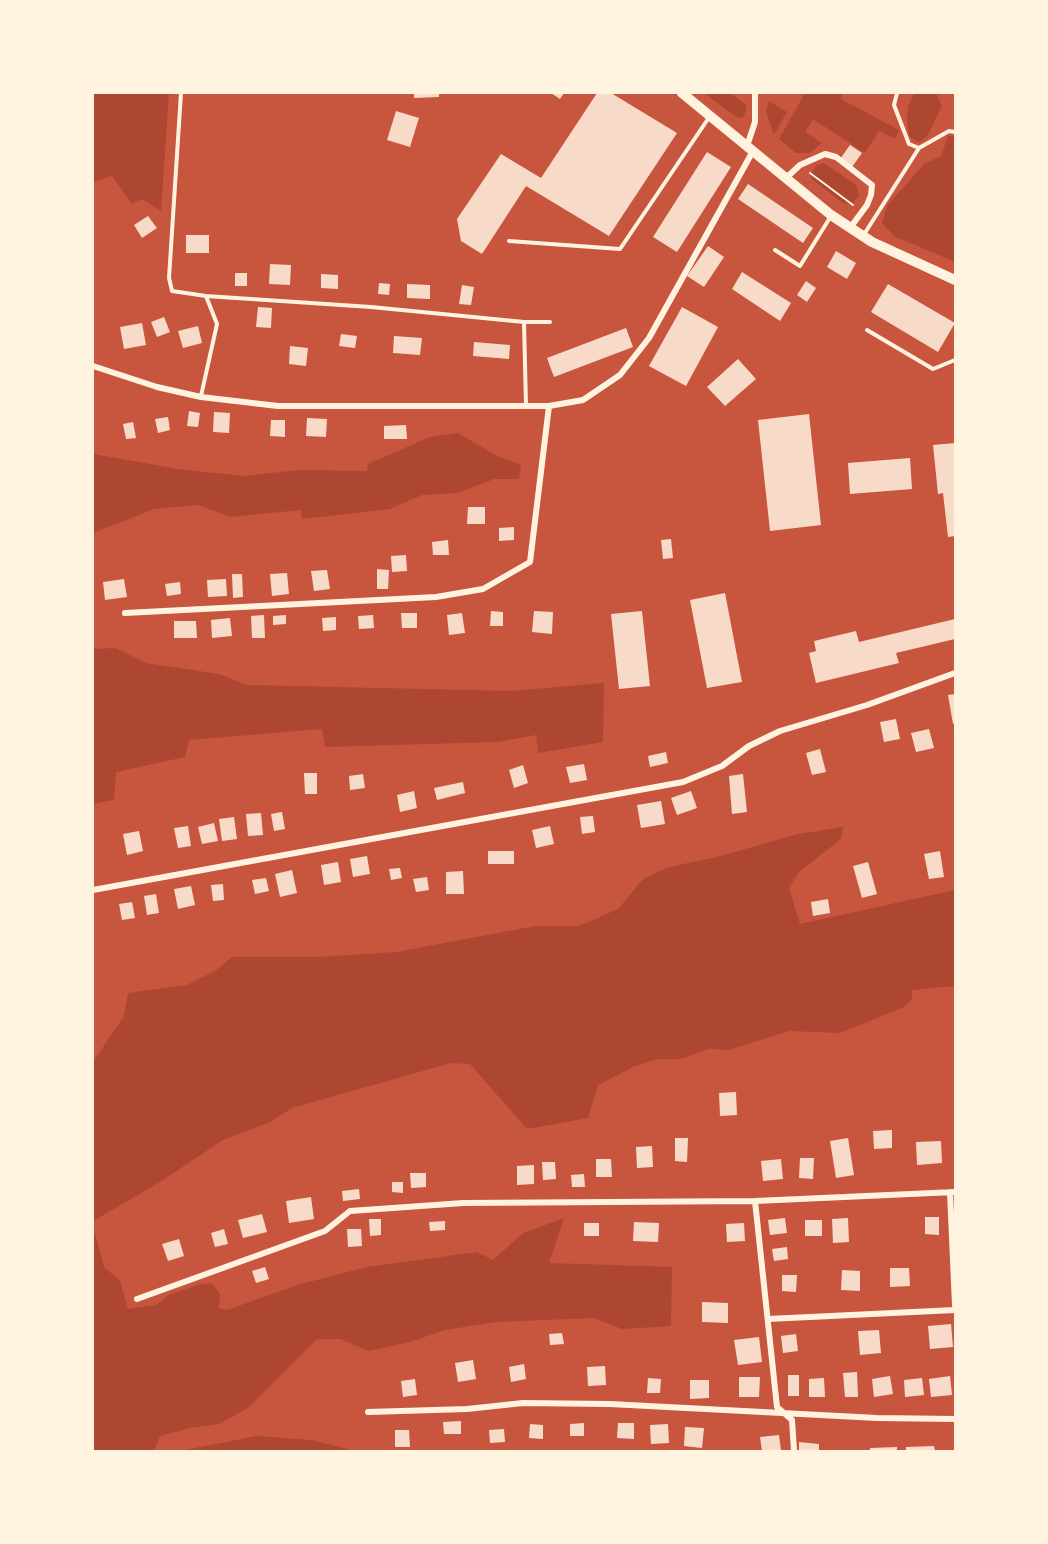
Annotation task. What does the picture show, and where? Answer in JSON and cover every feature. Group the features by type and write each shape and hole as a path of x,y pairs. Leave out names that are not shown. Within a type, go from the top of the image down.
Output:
{"main road":[{"path":"682,93 831,215 863,236 955,280"}],"street":[{"path":"93,366 157,387 201,397 278,406 549,406 583,400 620,375 642,347 750,148 755,122 755,93"},
{"path":"786,178 800,165 825,154 836,157 872,184 871,195 850,228"},
{"path":"125,613 436,597 483,589 530,562 549,406"},
{"path":"93,890 683,782 722,766 749,746 780,731 867,705 955,673"},
{"path":"137,1299 325,1231 350,1211 498,1202 755,1201 953,1192 955,1305"},
{"path":"755,1201 777,1407 792,1420 794,1451"},
{"path":"768,1318 955,1310"},
{"path":"368,1412 523,1403 610,1404 784,1414 955,1419"}],"lane":[{"path":"181,93 169,278 172,291 206,297 371,307 524,322 550,322"},
{"path":"897,93 894,105 909,144 919,148"},
{"path":"509,241 620,249 710,116"},
{"path":"863,236 919,148 949,130 955,132"},
{"path":"775,250 800,266 831,215"},
{"path":"201,397 217,324 206,297"},
{"path":"524,322 526,405"},
{"path":"867,330 933,369 955,360"}],"path":[{"path":"800,165 861,212"}],"shaded area":[{"path":"93,93 169,93 161,211 142,199 132,204 112,176 93,182"},
{"path":"704,93 730,93 746,105 743,117 738,118"},
{"path":"805,93 842,93 841,99 899,130 895,139 879,131 865,153 813,119 805,132 822,143 810,153 796,153 779,139"},
{"path":"914,93 936,93 942,106 927,137 918,142 909,136 907,120 908,106"},
{"path":"769,101 787,112 774,135 766,111"},
{"path":"948,136 955,137 955,262 894,236 882,223 887,206 924,164 941,156"},
{"path":"824,163 856,185 859,196 852,204 843,203 812,179 811,173 817,165"},
{"path":"458,433 499,457 521,465 519,479 494,479 457,493 422,495 390,509 302,519 301,510 230,517 198,505 154,509 93,533 93,454 178,469 244,476 299,470 367,471 368,464 430,437"},
{"path":"116,648 146,663 219,674 247,685 511,691 604,683 603,742 538,753 536,735 498,742 325,747 322,729 189,740 185,757 116,772 114,800 93,804 93,649"},
{"path":"843,827 841,839 799,872 789,888 800,924 955,890 955,986 912,990 912,998 904,1007 840,1033 789,1031 729,1050 708,1049 680,1059 657,1059 635,1066 598,1085 588,1118 527,1129 470,1064 451,1063 292,1108 270,1122 223,1140 160,1182 93,1221 93,1062 124,1016 128,993 187,985 215,971 232,957 317,957 397,952 535,926 579,926 618,909 643,879 669,867 717,857 798,834"},
{"path":"564,1218 549,1263 672,1267 671,1326 622,1329 594,1318 496,1322 445,1330 410,1342 369,1351 340,1339 317,1339 248,1408 219,1424 190,1428 160,1436 154,1451 93,1451 93,1226 104,1267 120,1281 128,1309 156,1305 169,1295 197,1285 212,1283 220,1294 219,1308 227,1310 297,1285 367,1267 477,1252 493,1260 523,1233"},
{"path":"257,1436 311,1440 356,1451 179,1451"}],"building":[{"path":"414,93 439,93 439,97 414,98"},
{"path":"551,93 564,93 560,99"},
{"path":"597,93 611,93 677,133 609,236 526,186 482,254 461,241 457,219 501,154 541,178"},
{"path":"396,111 419,118 410,147 387,140"},
{"path":"850,145 862,153 852,167 840,159"},
{"path":"707,152 731,167 677,252 653,237"},
{"path":"748,184 813,228 803,243 738,199"},
{"path":"148,216 157,228 142,238 134,225"},
{"path":"186,235 209,235 209,253 186,253"},
{"path":"708,246 724,257 704,287 687,276"},
{"path":"836,251 856,263 847,279 827,267"},
{"path":"270,264 291,265 290,285 269,284"},
{"path":"742,272 791,303 780,321 732,289"},
{"path":"235,273 247,273 247,286 235,286"},
{"path":"321,274 338,275 338,289 321,288"},
{"path":"806,281 816,288 807,302 797,295"},
{"path":"379,283 390,284 389,295 378,294"},
{"path":"407,284 430,285 430,299 407,298"},
{"path":"888,284 955,323 938,352 871,312"},
{"path":"462,285 474,287 471,305 459,304"},
{"path":"258,307 272,308 271,328 256,327"},
{"path":"682,307 718,327 686,386 649,366"},
{"path":"164,317 170,332 157,337 151,322"},
{"path":"142,323 146,345 124,349 120,327"},
{"path":"198,326 202,343 183,348 178,331"},
{"path":"626,328 633,347 554,377 547,358"},
{"path":"341,334 357,336 355,348 339,346"},
{"path":"394,336 422,338 420,355 393,353"},
{"path":"474,342 510,345 509,359 473,356"},
{"path":"290,346 308,348 306,366 289,364"},
{"path":"738,359 756,379 725,406 707,387"},
{"path":"189,411 200,413 198,427 187,426"},
{"path":"214,412 230,413 229,433 213,432"},
{"path":"809,414 821,525 770,531 758,420"},
{"path":"168,417 170,430 158,433 155,419"},
{"path":"307,418 327,419 326,437 306,436"},
{"path":"271,420 285,420 285,437 270,436"},
{"path":"133,422 136,438 126,439 123,424"},
{"path":"406,425 407,439 384,439 384,426"},
{"path":"955,443 955,536 948,537 943,493 938,494 933,445"},
{"path":"910,458 912,489 850,494 848,463"},
{"path":"468,507 485,507 485,524 467,524"},
{"path":"514,527 514,540 499,541 499,528"},
{"path":"671,539 673,558 663,559 661,540"},
{"path":"448,540 449,555 433,555 432,542"},
{"path":"406,555 407,571 392,572 391,556"},
{"path":"377,569 389,570 388,589 377,589"},
{"path":"327,570 330,589 314,591 311,571"},
{"path":"287,573 289,594 272,596 270,574"},
{"path":"232,574 242,574 243,597 233,598"},
{"path":"124,579 127,597 105,600 103,582"},
{"path":"226,579 227,596 208,597 207,580"},
{"path":"180,582 181,594 167,596 165,584"},
{"path":"725,593 742,682 707,688 690,600"},
{"path":"491,611 503,612 503,626 490,626"},
{"path":"534,611 553,612 552,634 532,632"},
{"path":"642,611 650,686 619,689 611,614"},
{"path":"401,613 417,613 417,628 402,628"},
{"path":"462,613 465,633 449,635 447,615"},
{"path":"264,615 265,638 252,638 251,616"},
{"path":"286,615 286,624 273,625 273,616"},
{"path":"373,615 374,628 359,629 358,616"},
{"path":"336,617 336,630 323,631 322,618"},
{"path":"230,618 232,636 212,638 211,620"},
{"path":"955,619 955,639 896,653 899,663 816,683 809,653 816,651 814,641 856,631 859,642"},
{"path":"174,621 196,621 197,638 174,638"},
{"path":"955,694 955,723 953,724 948,695"},
{"path":"896,719 900,739 884,742 880,722"},
{"path":"929,729 934,748 916,752 911,733"},
{"path":"820,749 826,772 812,775 806,753"},
{"path":"666,752 668,763 650,767 648,756"},
{"path":"584,764 587,780 570,783 566,767"},
{"path":"523,765 528,783 514,788 509,770"},
{"path":"304,773 317,773 317,794 305,794"},
{"path":"363,774 365,788 350,790 349,776"},
{"path":"743,774 747,812 732,814 729,776"},
{"path":"463,782 465,793 437,800 434,788"},
{"path":"414,791 417,808 400,812 397,795"},
{"path":"691,791 697,808 677,815 671,798"},
{"path":"661,801 665,824 641,828 637,805"},
{"path":"282,812 285,829 274,831 271,814"},
{"path":"261,813 263,835 248,836 246,814"},
{"path":"593,816 595,832 582,834 580,817"},
{"path":"234,817 237,839 222,841 219,819"},
{"path":"214,823 218,841 202,844 198,827"},
{"path":"188,826 191,846 178,848 174,828"},
{"path":"550,826 554,844 536,848 532,830"},
{"path":"139,831 143,851 127,855 123,834"},
{"path":"488,851 514,851 514,864 488,864"},
{"path":"940,851 944,877 929,879 924,854"},
{"path":"367,856 370,874 353,877 350,859"},
{"path":"338,862 341,882 324,885 321,865"},
{"path":"868,862 877,894 862,898 853,866"},
{"path":"400,868 402,878 391,880 389,869"},
{"path":"292,870 297,893 280,897 275,874"},
{"path":"463,871 464,894 446,894 446,872"},
{"path":"427,877 429,890 416,892 413,879"},
{"path":"266,878 269,891 255,894 252,880"},
{"path":"223,884 224,900 213,901 211,885"},
{"path":"191,886 195,905 178,909 174,889"},
{"path":"156,894 159,913 147,915 144,896"},
{"path":"828,899 830,913 813,916 811,902"},
{"path":"132,902 135,918 122,920 119,904"},
{"path":"736,1092 737,1115 720,1116 719,1093"},
{"path":"892,1130 892,1148 874,1149 873,1131"},
{"path":"675,1138 688,1138 687,1162 675,1161"},
{"path":"848,1138 854,1175 836,1178 830,1141"},
{"path":"941,1141 942,1163 917,1165 916,1142"},
{"path":"652,1146 653,1167 637,1168 636,1147"},
{"path":"800,1158 814,1158 813,1179 799,1178"},
{"path":"596,1159 611,1159 612,1177 596,1177"},
{"path":"781,1159 783,1179 763,1181 761,1161"},
{"path":"542,1162 555,1162 556,1179 543,1180"},
{"path":"534,1165 534,1184 517,1185 517,1166"},
{"path":"410,1173 426,1173 426,1187 411,1188"},
{"path":"584,1174 585,1187 572,1187 571,1175"},
{"path":"392,1182 403,1182 403,1193 392,1192"},
{"path":"359,1189 360,1199 343,1201 342,1191"},
{"path":"311,1197 314,1219 289,1223 286,1201"},
{"path":"262,1214 267,1232 243,1238 238,1220"},
{"path":"925,1217 939,1217 939,1235 925,1234"},
{"path":"785,1218 787,1233 770,1235 768,1220"},
{"path":"848,1218 849,1242 833,1243 832,1219"},
{"path":"369,1219 381,1219 381,1235 370,1236"},
{"path":"805,1220 822,1220 822,1236 805,1236"},
{"path":"445,1221 445,1230 430,1231 429,1222"},
{"path":"634,1222 659,1223 658,1242 633,1241"},
{"path":"584,1223 599,1223 599,1236 584,1236"},
{"path":"744,1223 745,1241 727,1242 726,1224"},
{"path":"224,1229 228,1244 215,1247 211,1233"},
{"path":"347,1229 361,1229 362,1246 348,1247"},
{"path":"179,1239 184,1256 168,1261 162,1244"},
{"path":"787,1247 788,1259 774,1261 772,1249"},
{"path":"265,1267 269,1279 256,1283 252,1271"},
{"path":"890,1268 909,1268 910,1286 890,1287"},
{"path":"842,1270 860,1271 860,1291 841,1290"},
{"path":"782,1275 797,1275 796,1292 782,1291"},
{"path":"702,1302 728,1303 728,1323 702,1322"},
{"path":"951,1324 953,1347 930,1349 928,1326"},
{"path":"879,1330 881,1353 860,1355 858,1331"},
{"path":"562,1333 564,1344 550,1345 549,1334"},
{"path":"796,1334 798,1351 783,1353 781,1336"},
{"path":"759,1337 762,1362 738,1365 734,1340"},
{"path":"473,1360 476,1379 458,1382 455,1363"},
{"path":"524,1364 526,1379 511,1382 509,1367"},
{"path":"605,1366 606,1385 588,1386 587,1367"},
{"path":"857,1372 858,1397 845,1397 843,1373"},
{"path":"788,1375 799,1375 799,1396 788,1396"},
{"path":"890,1376 893,1394 874,1397 872,1379"},
{"path":"950,1376 952,1395 931,1397 929,1379"},
{"path":"739,1377 760,1377 759,1397 739,1397"},
{"path":"648,1378 661,1379 660,1393 647,1393"},
{"path":"824,1378 825,1397 809,1397 809,1379"},
{"path":"922,1378 924,1395 905,1397 904,1380"},
{"path":"415,1379 417,1395 403,1397 401,1381"},
{"path":"690,1380 709,1380 709,1398 690,1399"},
{"path":"461,1421 461,1434 444,1434 443,1422"},
{"path":"584,1423 584,1436 570,1436 570,1424"},
{"path":"618,1423 634,1423 634,1439 617,1438"},
{"path":"530,1424 543,1425 543,1439 529,1438"},
{"path":"668,1424 669,1443 651,1444 650,1425"},
{"path":"685,1427 704,1428 702,1448 684,1446"},
{"path":"504,1429 505,1442 490,1443 489,1430"},
{"path":"395,1430 409,1430 410,1447 395,1447"},
{"path":"779,1435 781,1450 762,1451 760,1437"},
{"path":"799,1442 819,1444 819,1451 799,1451"},
{"path":"934,1446 935,1451 906,1451 906,1447"},
{"path":"897,1447 897,1451 870,1451 870,1448"}]}
